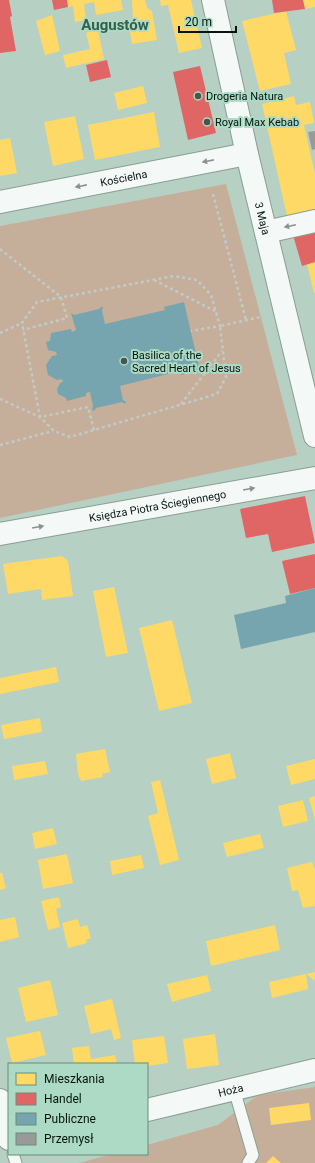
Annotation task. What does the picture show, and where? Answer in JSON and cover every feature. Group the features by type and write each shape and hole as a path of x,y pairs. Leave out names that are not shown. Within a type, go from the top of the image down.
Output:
{"street":[{"name":"3 Maja","path":"212,0 246,154 315,436"},
{"name":"Kościelna","path":"0,202 246,154"},
{"path":"266,232 315,221"},
{"name":"Księdza Piotra Ściegiennego","path":"0,534 315,478"},
{"name":"Hoża","path":"148,1110 315,1070"},
{"path":"0,1100 8,1135"}],"lane":[{"path":"234,1089 253,1155 248,1163"}],"path":[{"path":"213,194 246,320"},
{"path":"0,250 61,297 67,318 23,330"},
{"path":"0,333 22,323 38,302 174,276 197,280 211,295 220,326 226,377 217,394 70,437 54,431 40,417 0,399"},
{"path":"154,280 215,312"},
{"path":"191,331 261,317"},
{"path":"22,323 40,417"},
{"path":"181,405 223,351"},
{"path":"40,417 88,407 94,430"},
{"path":"0,445 54,431"},
{"path":"148,1081 246,1064"}],"shaded area":[{"path":"226,184 297,455 0,518 0,226"},
{"path":"315,1087 315,1163 79,1163 108,1155 148,1155 148,1145 218,1125 258,1095"}],"building: Mieszkania":[{"path":"67,0 121,0 123,10 96,15 94,2 84,4 86,20 75,22 73,6 68,7"},
{"path":"132,0 145,0 147,8 152,11 157,40 132,44 128,21 133,20"},
{"path":"160,0 191,0 202,48 179,53 168,5 161,6"},
{"path":"303,0 315,0 315,7 305,9"},
{"path":"286,11 296,50 284,53 291,84 260,91 242,21"},
{"path":"52,15 60,51 45,55 36,21"},
{"path":"98,30 104,59 66,68 63,55 90,49 86,33"},
{"path":"143,86 147,103 118,110 114,93"},
{"path":"294,96 296,105 310,102 314,123 304,125 315,174 315,209 287,216 262,104"},
{"path":"154,112 160,147 95,160 88,125"},
{"path":"75,116 84,159 53,166 44,122"},
{"path":"10,138 17,173 0,176 0,140"},
{"path":"315,262 315,293 314,293 307,264"},
{"path":"62,556 68,561 73,596 42,600 41,589 8,594 3,564"},
{"path":"114,587 128,653 106,657 93,591"},
{"path":"172,620 192,703 159,711 139,628"},
{"path":"56,667 59,682 0,694 0,678"},
{"path":"40,718 42,732 4,739 1,725"},
{"path":"105,749 110,772 102,774 103,777 81,781 78,774 76,754"},
{"path":"230,753 236,778 212,784 206,759"},
{"path":"315,759 315,779 291,785 286,766"},
{"path":"45,761 48,774 14,780 12,766"},
{"path":"160,780 179,860 160,865 148,816 158,813 151,782"},
{"path":"315,796 315,820 309,798"},
{"path":"303,800 308,821 283,827 278,806"},
{"path":"53,828 57,844 35,849 32,833"},
{"path":"260,834 264,848 227,857 223,843"},
{"path":"67,854 73,883 43,889 38,860"},
{"path":"141,855 144,868 112,875 110,861"},
{"path":"312,862 315,870 315,906 303,908 298,890 292,891 287,868"},
{"path":"0,873 2,873 6,888 0,890"},
{"path":"59,897 61,907 56,909 60,927 48,930 41,901"},
{"path":"15,917 19,937 0,942 0,920"},
{"path":"78,919 80,927 87,925 91,938 86,940 87,943 68,948 62,923"},
{"path":"275,925 280,950 211,966 206,941"},
{"path":"315,972 315,981 306,974 308,989 272,998 269,982"},
{"path":"207,975 211,991 172,1002 167,984"},
{"path":"50,980 58,1015 26,1022 18,988"},
{"path":"112,999 121,1038 114,1040 111,1029 91,1034 84,1006"},
{"path":"40,1031 46,1055 12,1063 6,1038"},
{"path":"215,1034 219,1065 187,1069 183,1039"},
{"path":"164,1036 168,1063 148,1066 148,1063 135,1063 132,1040"},
{"path":"89,1046 91,1059 115,1055 117,1063 74,1063 72,1048"},
{"path":"309,1103 311,1120 271,1125 269,1108"},
{"path":"273,1156 281,1163 266,1163"}],"building: Handel":[{"path":"0,0 9,0 12,16 10,17 16,51 0,53"},
{"path":"52,0 67,0 68,7 54,10"},
{"path":"272,0 303,0 305,9 274,13"},
{"path":"107,60 111,77 90,82 86,65"},
{"path":"200,66 216,133 188,140 173,72"},
{"path":"315,229 315,262 302,266 293,235"},
{"path":"305,496 315,543 272,552 268,534 246,538 240,509"},
{"path":"315,554 315,588 290,594 282,561"}],"building: Publiczne":[{"name":"Basilica of the Sacred Heart of Jesus","path":"184,302 200,371 181,375 180,371 120,386 123,400 126,402 125,404 122,402 96,408 94,411 92,410 93,406 90,392 86,393 86,396 67,401 66,398 58,394 57,389 60,383 63,382 62,379 57,380 48,375 46,365 52,356 57,355 56,352 48,350 46,342 50,341 51,333 71,329 72,332 76,330 71,313 74,315 103,307 102,311 105,324 165,310 164,307"},
{"path":"315,588 315,632 241,649 234,615 286,603 285,596"}],"building: Przemysł":[{"path":"315,131 315,149 312,150 308,132"}],"place":[{"name":"Drogeria Natura","path":"198,96"},
{"name":"Royal Max Kebab","path":"207,122"},
{"name":"Basilica of the Sacred Heart of Jesus","path":"124,361"}],"district":[{"name":"Augustów","path":"115,25"}]}
